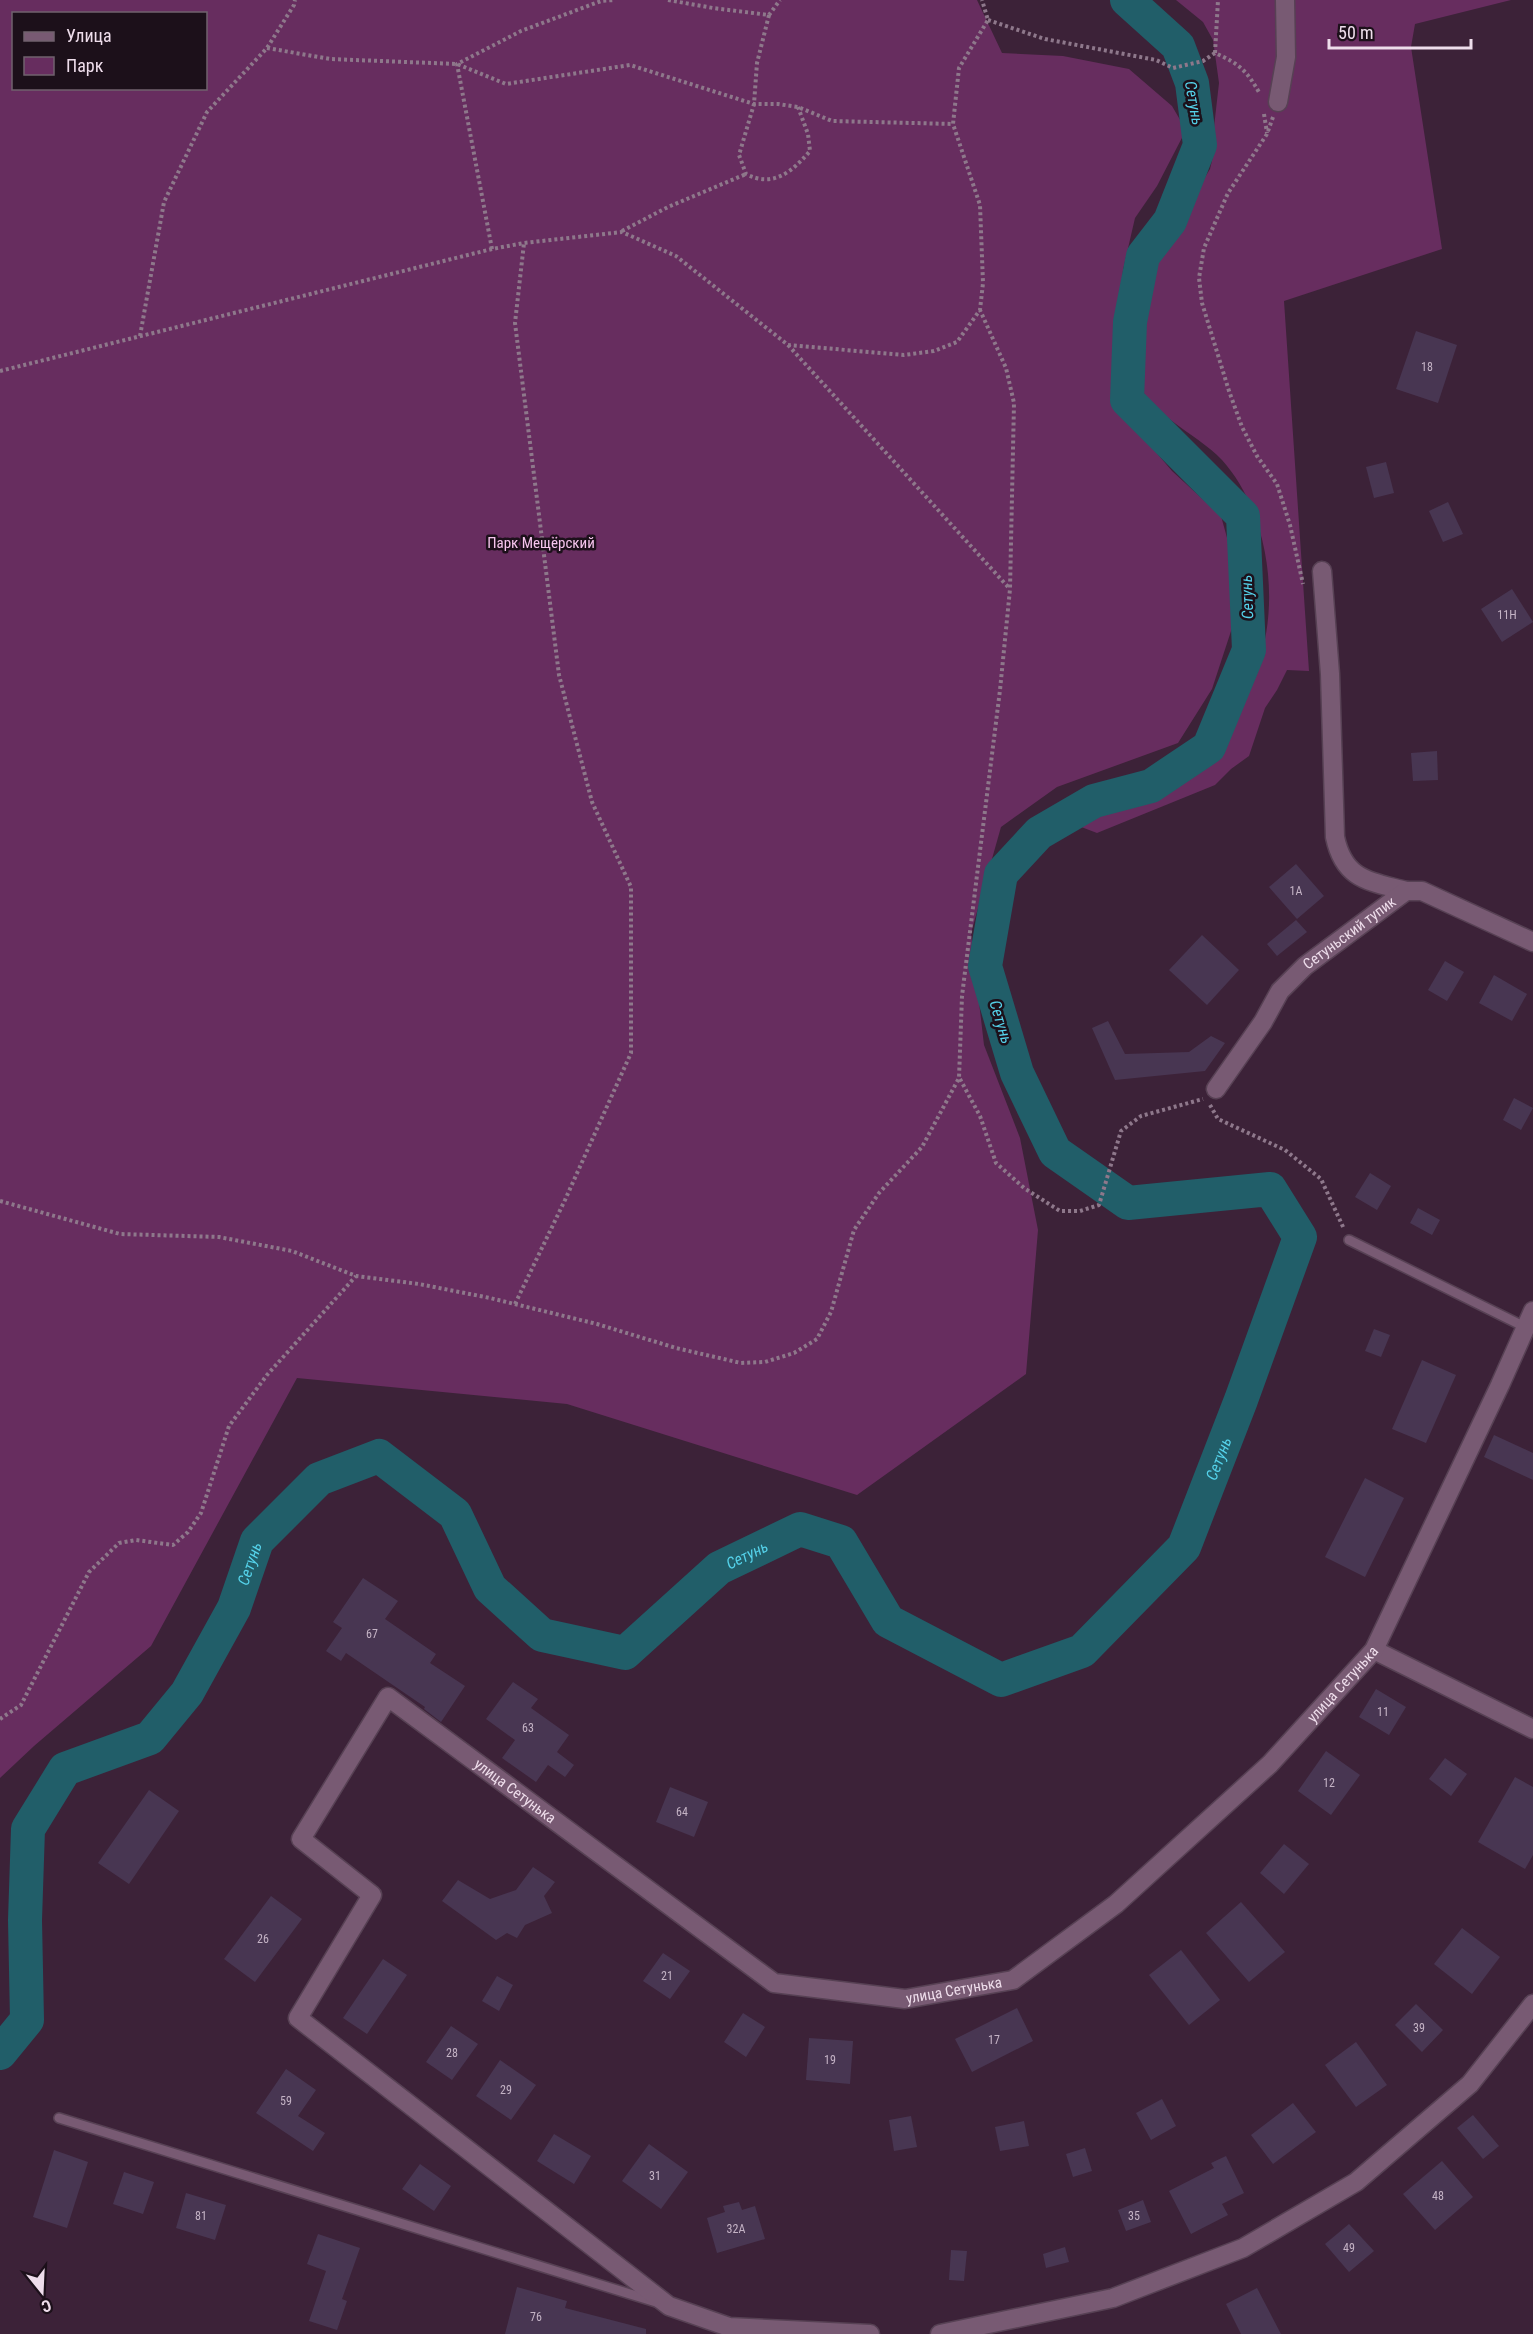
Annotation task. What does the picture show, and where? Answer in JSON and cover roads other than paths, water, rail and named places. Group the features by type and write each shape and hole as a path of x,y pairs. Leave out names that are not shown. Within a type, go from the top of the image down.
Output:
{"street":[{"path":"1278,102 1286,57 1285,0"},
{"path":"1322,571 1330,674 1335,837 1338,853 1347,868 1361,878 1406,891"},
{"name":"Сетуньский тупик","path":"1216,1089 1263,1022 1280,991 1305,966 1406,891 1422,891 1533,942"},
{"path":"1374,1650 1530,1323"},
{"name":"улица Сетунька","path":"870,2334 729,2327 669,2306 298,2018 372,1895 301,1839 388,1697 774,1983 905,1999 1013,1980 1116,1904 1270,1764 1374,1650 1533,1729"},
{"path":"940,2334 1113,2298 1243,2248 1356,2182 1470,2084 1533,2004"}],"lane":[{"path":"1349,1240 1530,1323"},
{"path":"58,2118 669,2306"}],"waterway":[{"name":"Сетунь","path":"0,2053 27,2020 25,1920 28,1829 65,1769 150,1738 187,1693 234,1608 257,1541 319,1479 379,1456 455,1514 490,1588 542,1635 625,1653 719,1568 800,1529 841,1542 888,1621 1001,1680 1082,1651 1184,1547 1241,1400 1300,1237 1270,1189 1128,1203 1055,1152 1017,1073 985,966 1001,874 1039,833 1094,801 1151,786 1209,747 1249,650 1243,516 1127,400 1130,322 1143,256 1170,221 1200,145 1192,83 1178,46 1127,0"}],"park label":[{"name":"Парк Мещёрский","path":"541,543"}]}
